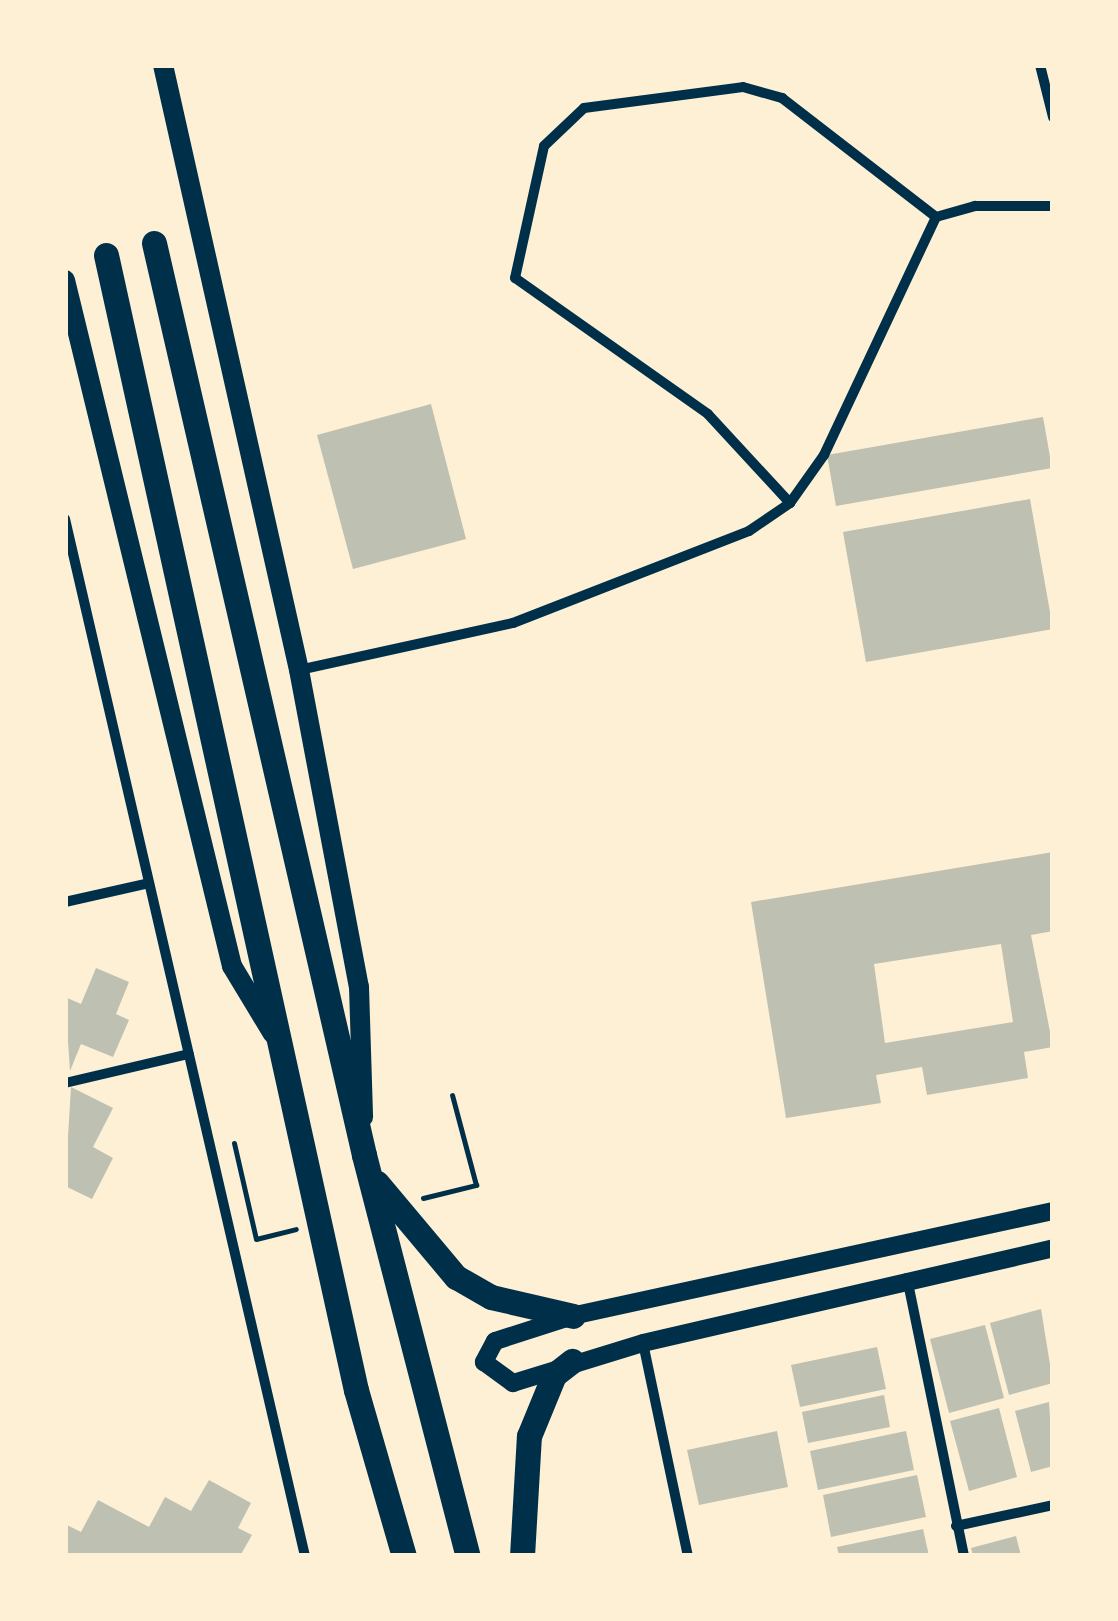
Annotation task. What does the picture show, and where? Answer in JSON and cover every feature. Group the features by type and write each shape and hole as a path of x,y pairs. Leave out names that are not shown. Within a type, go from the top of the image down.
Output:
{"main road":[{"path":"162,65 299,670 359,987 366,1163 456,1277 491,1298 574,1316"},
{"path":"154,243 366,1163 468,1556"},
{"path":"106,255 356,1390 404,1556"},
{"path":"65,280 232,966 284,1053"},
{"path":"522,1556 529,1436 554,1374 572,1362"}],"street":[{"path":"1040,65 1053,117"},
{"path":"790,503 708,414 515,278 544,146 584,108 743,87 782,98 936,217"},
{"path":"299,670 514,623 749,531 790,503 824,455 936,217 975,206 1053,206"},
{"path":"65,519 305,1556"},
{"path":"65,902 149,882"},
{"path":"65,1084 189,1054"},
{"path":"1053,1211 574,1316 495,1341 484,1362 513,1383 643,1342 907,1278 1053,1248"},
{"path":"907,1278 964,1556"},
{"path":"643,1342 688,1556"},
{"path":"956,1526 1053,1506"}],"path":[{"path":"452,1095 476,1185"},
{"path":"234,1143 256,1239"}],"building":[{"path":"431,404 466,539 353,569 317,435"},
{"path":"1043,417 1052,468 836,506 827,455"},
{"path":"1030,499 1053,629 866,662 843,532"},
{"path":"1053,852 1053,931 1031,935 1053,1047 1024,1052 1028,1078 927,1095 922,1067 876,1075 881,1103 786,1118 751,902","holes":["1001,944 1013,1022 885,1043 874,964"]},
{"path":"96,968 129,982 116,1014 129,1020 113,1057 81,1044 70,1071 65,997 81,1004"},
{"path":"71,1087 113,1108 93,1147 113,1158 92,1199 65,1186"},
{"path":"1041,1309 1053,1383 1009,1395 990,1323"},
{"path":"985,1325 1004,1398 949,1413 930,1339"},
{"path":"877,1347 886,1389 800,1407 791,1365"},
{"path":"884,1395 890,1427 808,1443 802,1412"},
{"path":"1049,1402 1053,1466 1031,1472 1015,1411"},
{"path":"999,1408 1017,1477 969,1491 950,1421"},
{"path":"777,1431 788,1487 699,1505 687,1450"},
{"path":"906,1431 914,1470 818,1490 810,1451"},
{"path":"917,1475 926,1517 831,1537 823,1495"},
{"path":"209,1480 251,1503 238,1528 252,1535 240,1556 65,1556 65,1524 81,1532 98,1500 149,1527 165,1497 191,1511"},
{"path":"923,1529 929,1556 839,1556 837,1547"},
{"path":"1016,1536 1021,1556 973,1556 971,1548"}]}
